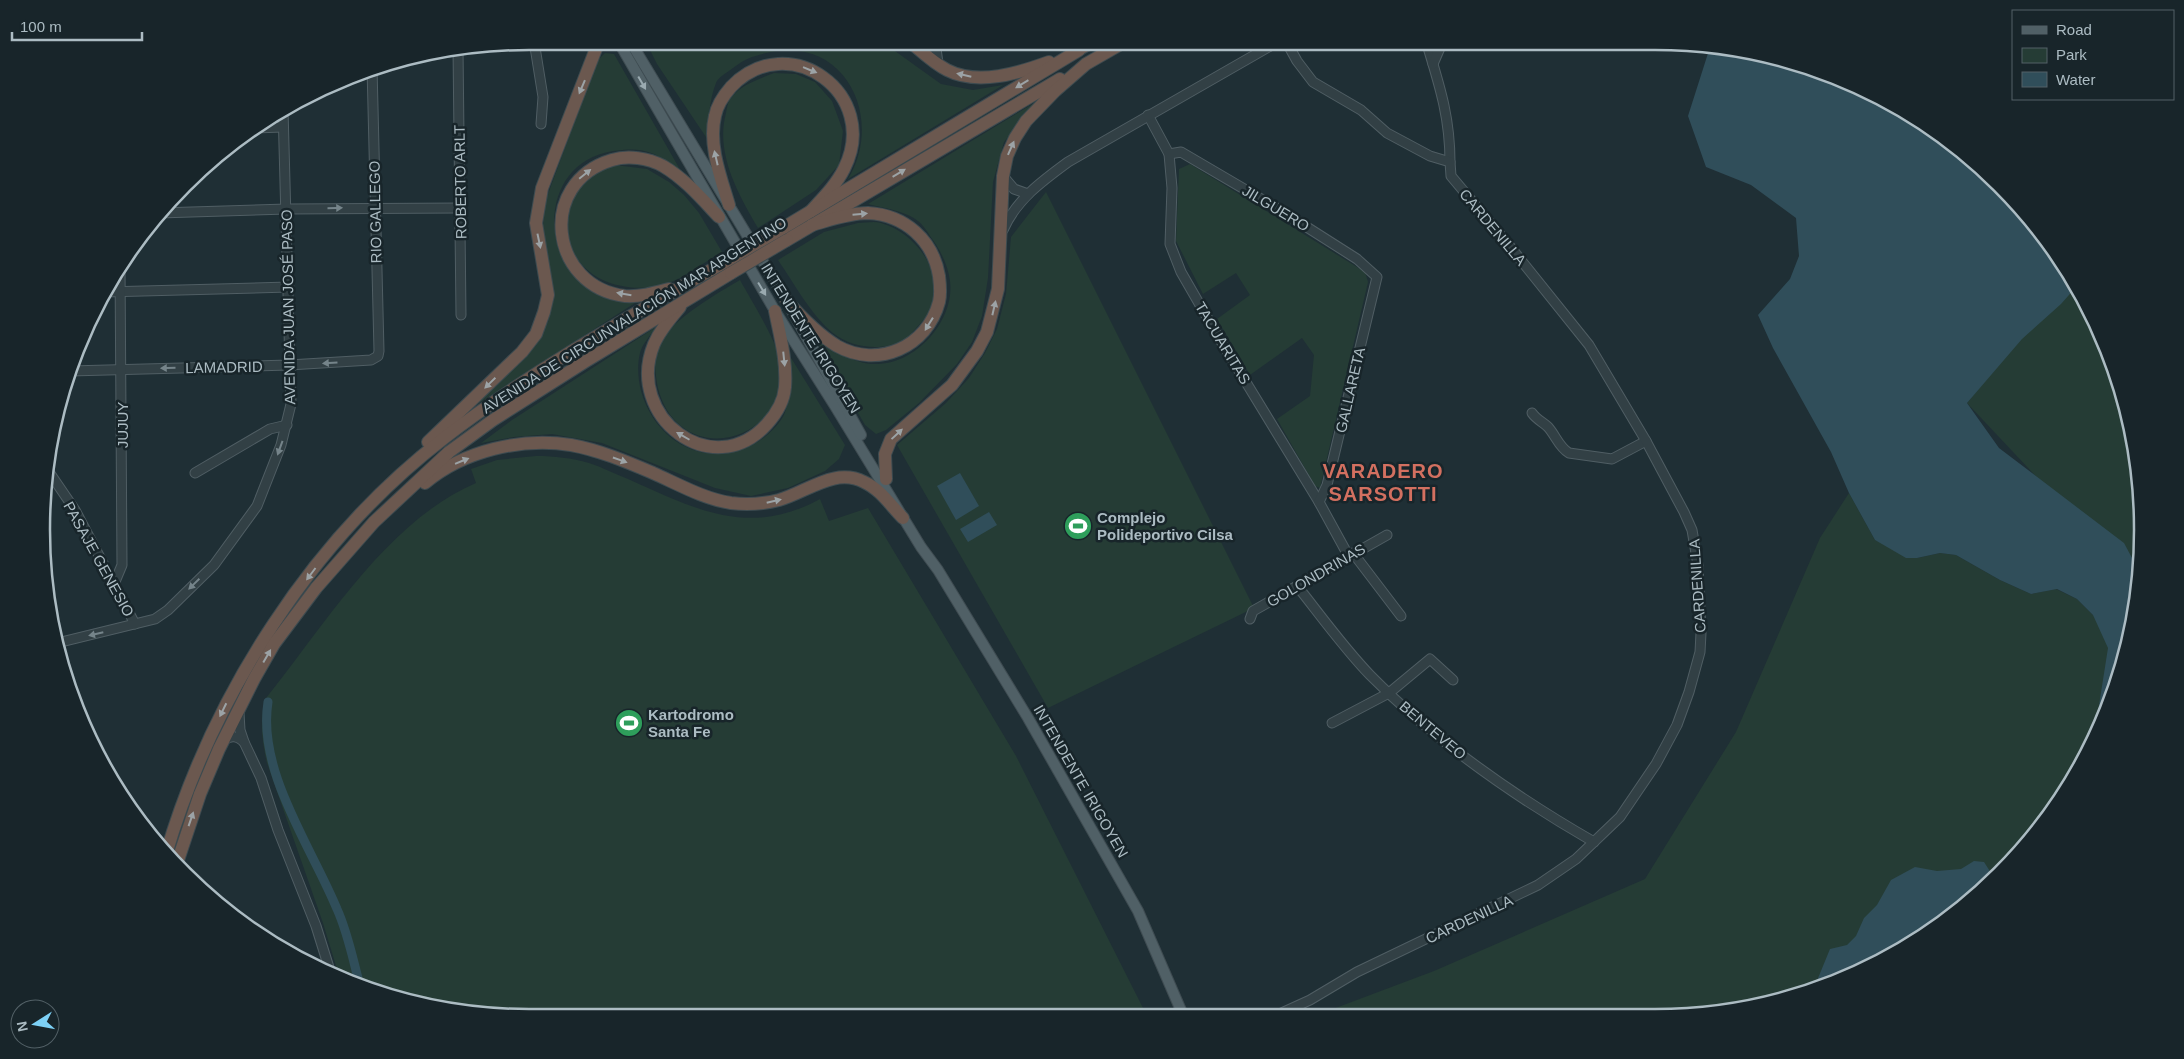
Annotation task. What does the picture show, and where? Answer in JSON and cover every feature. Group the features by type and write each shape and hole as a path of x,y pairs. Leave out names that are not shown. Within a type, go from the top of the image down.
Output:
{"highway":[{"path":"361,513 414,454 522,352 536,334 548,295 546,272 537,235 537,212 541,196 596,50"},
{"path":"921,50 938,63 956,73 983,78 1035,67 1079,50"},
{"name":"AVENIDA DE CIRCUNVALACIÓN MAR ARGENTINO","path":"343,556 374,522 449,452 493,420 688,298 728,267 785,234 811,211 1079,50"},
{"path":"812,225 964,134 1110,50"},
{"path":"728,205 714,147 714,117 730,89 748,73 766,66 781,64 808,68 833,84 847,106 852,125 852,147 845,168 832,188 811,211"},
{"path":"886,479 885,454 891,438 952,385 977,351 987,332 998,290 1003,176 1007,156 1015,138 1026,121 1055,91 1086,64"},
{"path":"688,283 649,294 623,296 601,288 582,276 568,258 562,238 561,217 566,198 573,184 600,163 618,158 637,158 662,166 683,181 719,217"},
{"path":"786,300 804,320 824,337 850,352 872,356 886,355 912,343 929,325 940,301 937,267 927,243 914,229 893,219 867,213 838,217 812,225"},
{"name":"AVENIDA DE CIRCUNVALACIÓN MAR ARGENTINO","path":"785,234 812,225"},
{"name":"AVENIDA DE CIRCUNVALACIÓN MAR ARGENTINO","path":"169,846 205,748 248,665 286,607 361,513 435,446 487,406 583,345 688,283 728,267"},
{"path":"688,298 659,334 653,346 649,364 649,384 653,401 669,427 684,438 708,446 725,446 745,441 763,428 779,408 785,388 785,374 784,354 775,311"},
{"path":"179,857 200,794 223,740 274,644 316,588 343,556 413,493 445,468 460,461 501,448 531,444 571,445 628,463 711,498 731,503 770,502 796,494 830,479 845,476 854,477 872,486 903,518"}],"main road":[{"name":"INTENDENTE IRIGOYEN","path":"623,50 775,311 903,518 938,570 1028,718 1138,911 1180,1009"},
{"name":"INTENDENTE IRIGOYEN","path":"635,50 786,300 886,479 927,544 938,570"}],"street":[{"path":"535,50 543,97 541,124"},
{"path":"936,50 938,63"},
{"path":"1001,235 1013,210 1028,194 1068,162 1262,50"},
{"path":"1291,50 1313,82 1361,110 1388,133 1430,156 1450,162"},
{"name":"CARDENILLA","path":"1290,1009 1310,1000 1357,972 1538,885 1561,871 1620,817 1656,764 1677,725 1689,692 1700,652 1701,615 1698,565 1692,530 1646,441 1589,345 1508,244 1450,176 1450,135 1445,104 1429,50"},
{"path":"1433,64 1439,50"},
{"name":"ROBERTO ARLT","path":"458,55 461,315"},
{"name":"RIO GALLEGO","path":"372,76 378,356"},
{"name":"TACUARITAS","path":"1148,115 1168,154 1172,188 1170,238 1172,251 1181,272 1219,338 1351,554 1401,616"},
{"name":"AVENIDA JUAN JOSÉ PASO","path":"63,641 155,618 168,610 224,553 257,506 287,425 291,404 283,118"},
{"path":"269,127 283,127"},
{"name":"JILGUERO","path":"1168,154 1181,152 1280,210 1357,259 1377,277"},
{"path":"1003,176 1014,189 1028,194"},
{"path":"169,213 286,209 460,208"},
{"name":"GALLARETA","path":"1319,502 1327,485 1377,277"},
{"name":"JUJUY","path":"114,584 122,565 121,280"},
{"path":"113,292 289,287"},
{"name":"LAMADRID","path":"77,371 289,365 371,360 378,356"},
{"path":"1532,414 1539,422 1545,424 1563,450 1569,453 1612,459 1646,441"},
{"path":"195,473 270,430 287,425"},
{"name":"PASAJE GENESIO","path":"53,478 75,510 135,624"},
{"name":"GOLONDRINAS","path":"1250,619 1253,611 1298,587 1387,534"},
{"name":"BENTEVEO","path":"1298,587 1359,663 1389,693 1480,768 1555,820 1594,842"},
{"path":"1332,723 1389,693 1430,659 1453,680"},
{"path":"239,710 240,730 244,742 261,778 278,830 316,926 327,965"},
{"path":"223,740 231,736 238,737 244,742"}],"green space":[{"path":"650,50 894,50 941,84 973,90 1003,85 848,179 858,156 862,132 859,109 852,88 838,70 820,57 798,51 771,52 747,59 723,75 717,81 712,97 708,140 657,64"},
{"path":"605,53 614,54 682,173 654,154 639,150 613,151 584,162 566,181 556,205 555,232 563,259 579,281 603,297 635,303 476,405 534,346 548,322 554,298 543,226 545,202 597,61"},
{"path":"774,73 796,74 815,82 832,101 843,131 839,165 816,190 758,228 730,173 726,158 723,128 728,103 735,93 750,83"},
{"path":"1039,100 1004,142 993,182 988,278 982,316 972,342 957,364 919,403 886,430 876,434 865,425 815,338 845,356 861,362 878,364 892,362 919,348 931,337 940,324 946,310 950,296 950,281 940,252 920,223 901,212 868,204"},
{"path":"1190,164 1365,272 1368,282 1320,488 1315,486 1277,419 1310,396 1314,355 1302,338 1250,375 1217,319 1250,295 1236,273 1203,294 1176,241 1179,169"},
{"path":"615,165 647,169 669,182 684,195 699,213 722,252 682,277 658,286 641,288 624,286 608,282 594,275 582,265 573,252 568,236 569,209 576,192 585,180 597,172"},
{"name":"Complejo Polideportivo Cilsa","path":"1046,192 1254,608 1048,708 897,445 946,403 969,378 985,353 997,329 1006,294 1011,237"},
{"path":"858,223 881,223 903,234 921,251 928,261 932,273 934,297 930,310 910,336 895,344 867,347 849,342 833,333 810,308 778,260 824,232"},
{"path":"740,280 778,353 780,362 779,390 769,412 752,428 731,437 709,438 687,430 670,414 658,388 655,371 656,354 665,334 684,317"},
{"path":"2064,280 2085,317 2098,346 2118,405 2130,467 2133,498 2134,530 2131,578 1967,403"},
{"path":"656,327 640,353 638,367 639,382 649,411 660,427 675,440 691,449 709,453 728,453 747,447 766,436 781,420 788,402 790,381 788,353 845,445 839,459 825,471 788,488 751,496 715,488 602,443 552,434 514,437 481,443 512,420"},
{"name":"Kartodromo Santa Fe","path":"550,456 589,463 699,509 722,515 746,518 769,517 794,511 820,499 829,521 868,508 1016,756 1143,1008 498,1008 436,1000 405,993 375,984 337,969 323,923 267,763 262,730 262,714 266,698 335,608 386,548 414,522 444,500 476,483 471,469 497,460"},
{"path":"1849,493 1875,540 1917,558 1940,553 1956,555 2000,580 2031,594 2056,589 2077,599 2093,615 2125,623 2109,684 2085,742 2053,796 2015,846 1994,869 1971,890 1921,928 1867,960 1809,984 1748,1000 1686,1008 1654,1009 1333,1009 1434,971 1645,879 1736,732 1820,538"}],"water":[{"path":"1708,53 1779,66 1838,86 1894,114 1921,131 1971,169 2015,213 2053,263 2071,292 2022,339 1967,403 1999,448 2124,543 2133,560 2130,592 2118,654 2098,714 2108,648 2093,615 2077,599 2057,589 2031,594 2000,580 1956,555 1940,553 1917,558 1906,558 1875,540 1849,493 1831,452 1773,348 1758,315 1790,279 1799,256 1796,218 1751,185 1706,167 1688,116"},
{"path":"960,473 979,506 956,520 937,486"},
{"path":"989,512 997,525 968,542 960,529"},
{"path":"1974,861 1984,862 1991,872 1946,910 1894,945 1867,960 1817,981 1830,949 1847,945 1856,936 1864,918 1877,905 1891,880 1915,867 1937,871 1961,869"}],"waterway":[{"path":"268,702 267,728 270,755 278,781 341,918 358,977"}],"place":[{"name":"Complejo Polideportivo Cilsa","path":"1078,526"},
{"name":"Kartodromo Santa Fe","path":"629,723"}],"district":[{"name":"VARADERO SARSOTTI","path":"1383,482"}]}
